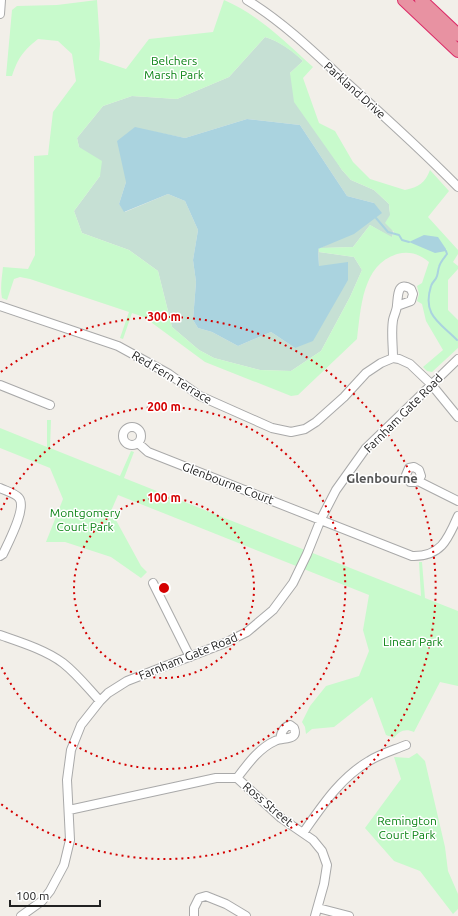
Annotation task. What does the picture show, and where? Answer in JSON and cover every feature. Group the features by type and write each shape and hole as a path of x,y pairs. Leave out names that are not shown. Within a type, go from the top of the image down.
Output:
{"highway":[{"path":"404,0 458,51"},
{"path":"420,0 458,35"}],"street":[{"path":"0,14 1,0"},
{"name":"Parkland Drive","path":"246,0 268,14 325,63 422,150 458,187"},
{"name":"Red Fern Terrace","path":"0,306 118,346 163,371 200,396 272,428 291,432 305,429 316,422 344,397 366,373 381,363 393,358"},
{"path":"397,306 393,319 393,358 410,364 431,384 458,417"},
{"name":"Farnham Gate Road","path":"21,916 42,901 50,891 64,865 70,840 67,780 71,750 81,726 100,701 108,693 127,682 211,650 247,632 273,610 293,584 321,519 336,490 366,448 458,359"},
{"path":"0,385 50,406"},
{"name":"Glenbourne Court","path":"138,443 148,452 412,556 429,554 443,545 452,531 458,516"},
{"path":"418,481 458,501"},
{"path":"0,488 14,494 22,502 18,521 3,554 0,556"},
{"path":"153,583 190,657"},
{"path":"0,635 39,650 62,662 100,701"},
{"path":"237,778 250,761 267,745 280,739"},
{"path":"303,833 337,787 354,771 370,760 406,745"},
{"name":"Ross Street","path":"69,810 210,779 237,778 281,818 313,840 322,851 327,865 315,916"},
{"path":"194,916 194,908 199,898 206,896 226,904 246,916"},
{"path":"318,908 349,916"}],"green space":[{"name":"Belchers Marsh Park","path":"97,0 100,44 99,60 126,69 149,39 213,32 224,0 249,13 282,39 313,67 303,78 319,123 335,131 353,162 370,179 405,190 421,184 430,170 449,191 428,217 458,250 458,254 453,262 458,266 458,269 448,280 448,310 458,320 458,348 432,372 427,371 423,367 443,350 426,321 422,304 417,301 419,294 417,286 422,283 429,262 418,255 410,253 397,254 385,260 377,268 365,289 357,339 298,395 291,396 205,362 144,317 132,313 123,339 120,338 129,312 20,277 14,279 7,300 2,298 1,287 3,267 28,269 35,255 34,156 48,155 53,112 76,81 72,54 58,41 38,39 28,47 22,55 16,64 12,76 6,76 12,10 17,6 57,5","holes":["265,37 285,47 303,61 290,73 294,102 342,170 351,180 374,190 389,204 390,215 385,223 394,232 392,237 370,225 353,247 319,248 319,252 354,257 362,270 350,297 321,351 291,371 260,370 214,358 199,350 172,327 158,271 129,250 82,233 74,211 100,176 102,161 79,147 77,138 103,106 132,96 177,99 229,77"]},
{"path":"265,37 281,44 295,54 303,61 290,73 328,148 342,170 351,180 374,190 389,204 393,230 392,238 370,225 353,247 324,248 319,252 354,257 362,270 350,297 321,351 291,371 260,370 214,358 199,350 172,327 158,271 129,250 82,233 74,211 100,176 79,147 77,138 103,106 132,96 177,99 229,77","holes":["247,119 300,125 347,196 374,203 332,242 318,249 319,266 295,348 271,332 238,346 212,332 198,328 193,320 196,282 193,260 198,230 185,201 168,194 125,212 119,204 126,182 135,128 185,138"]},
{"name":"Linear Park","path":"47,420 51,420 50,448 120,476 131,451 134,452 124,478 421,596 419,562 422,562 425,598 458,611 458,686 440,682 414,732 408,730 402,731 394,738 386,735 372,697 334,727 312,729 306,734 305,727 302,722 310,706 326,686 359,676 369,651 363,630 369,595 118,495 111,511 141,566 147,572 141,578 111,557 65,542 46,542 63,499 50,468 0,448 0,428 47,447"},
{"name":"Remington Court Park","path":"417,753 425,761 445,847 448,871 458,894 458,909 453,914 420,871 394,861 365,828 401,779 394,757 409,758"}],"water":[{"path":"247,119 300,125 347,196 374,203 382,213 354,234 318,249 319,266 348,262 348,280 313,341 295,348 271,332 238,346 212,332 198,328 193,320 196,282 193,260 198,230 185,201 168,194 124,212 119,204 126,182 117,141 135,127 185,138"},
{"path":"424,235 438,237 446,251 435,253 409,242"}],"waterway":[{"path":"376,218 388,232 399,235 402,240 409,242"},
{"path":"446,251 447,254 440,263 436,277 431,286 429,304 438,323 457,340"}],"district":[{"name":"Glenbourne","path":"382,478"}],"park label":[{"name":"Montgomery Court Park","path":"85,519"}]}
